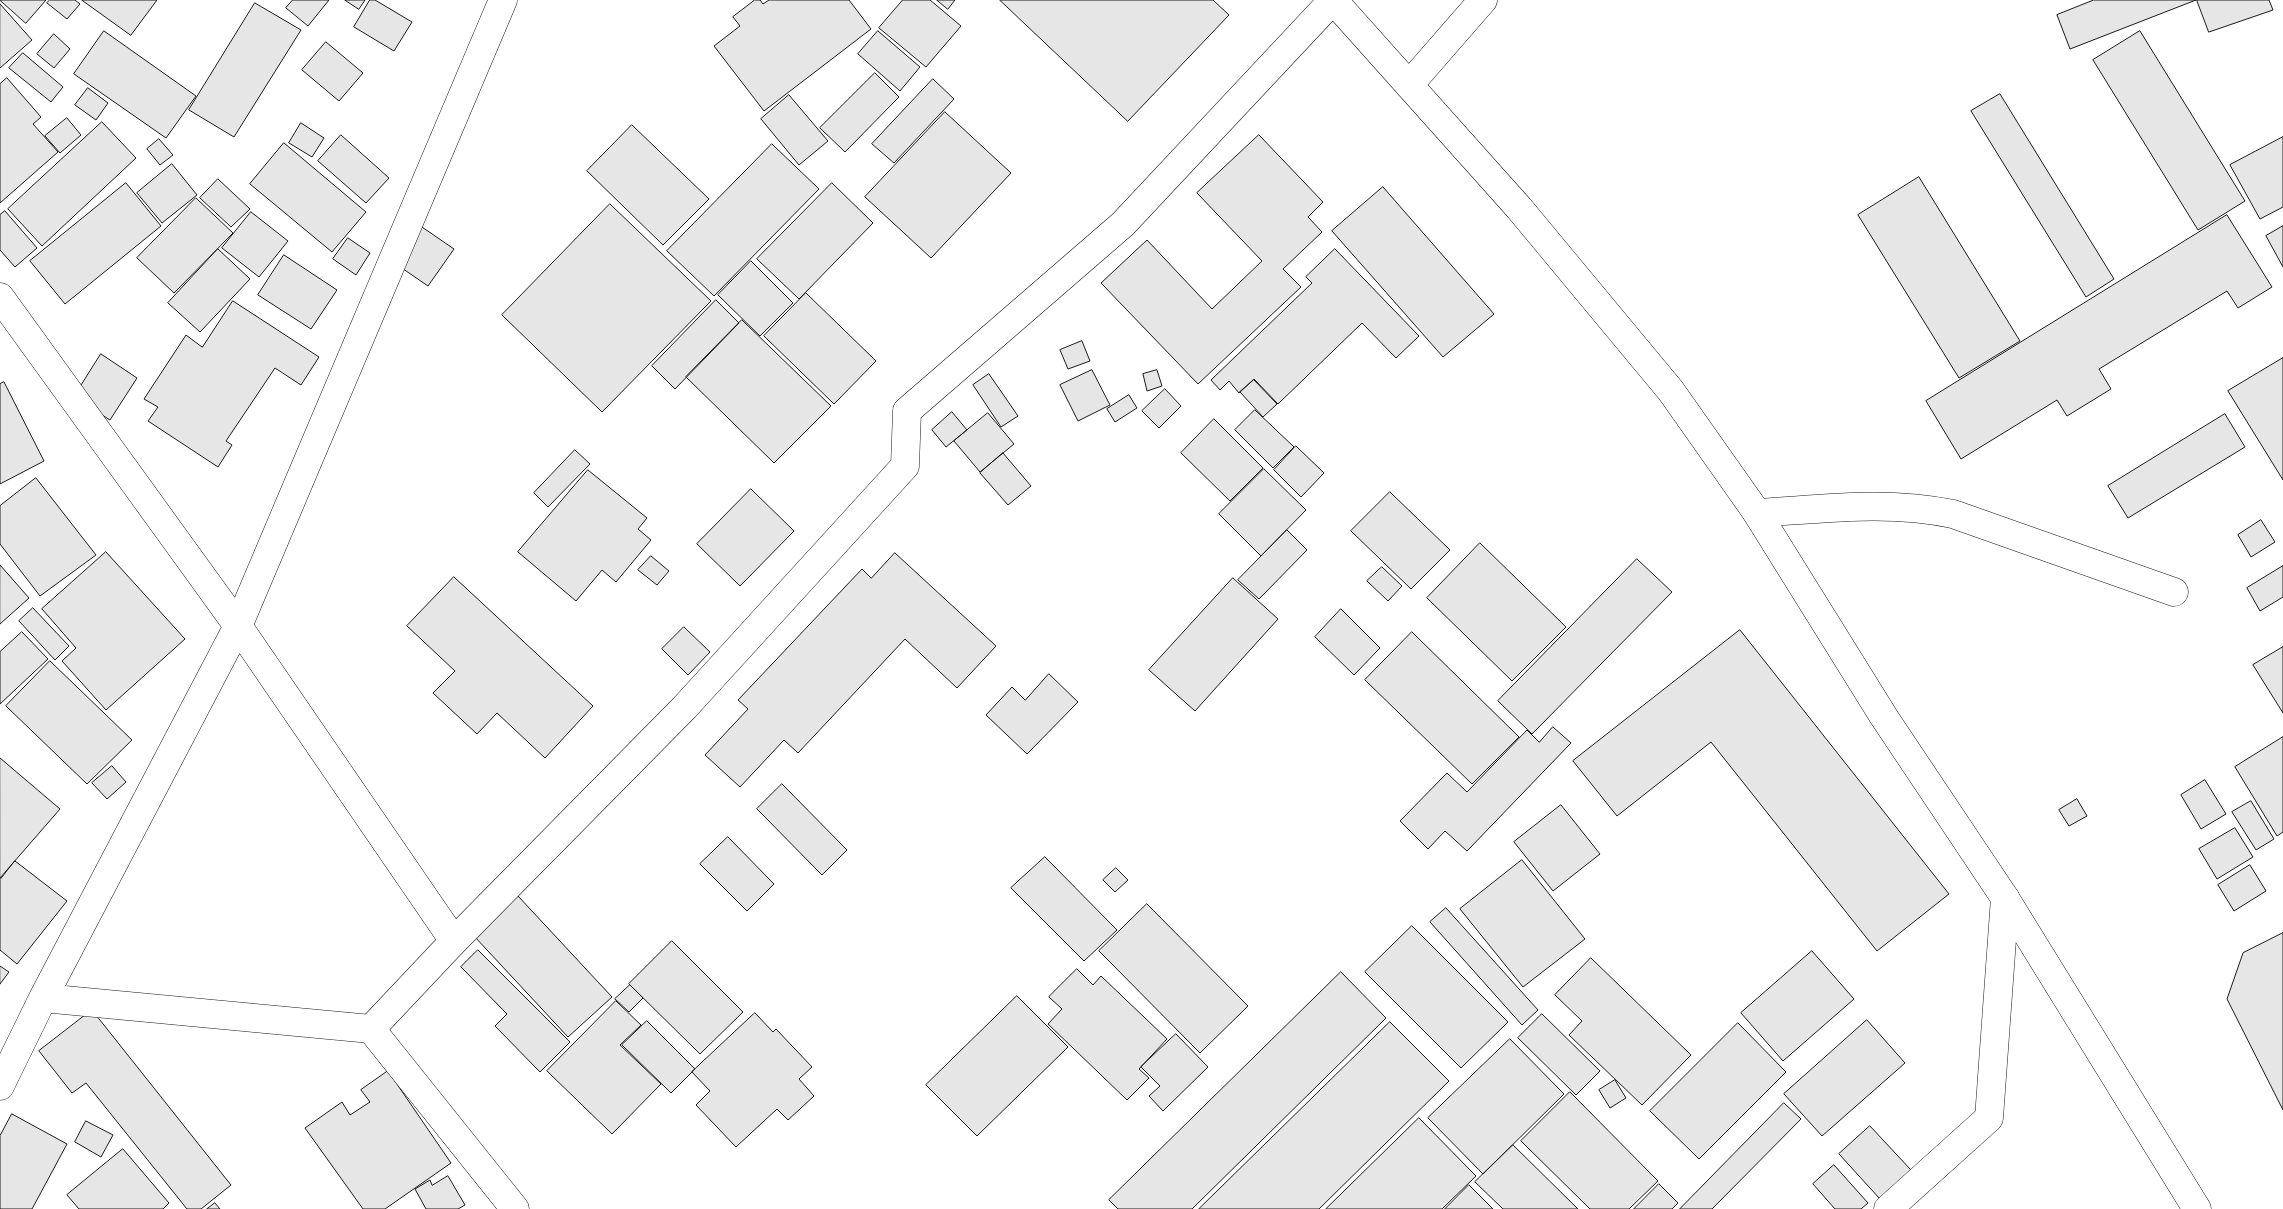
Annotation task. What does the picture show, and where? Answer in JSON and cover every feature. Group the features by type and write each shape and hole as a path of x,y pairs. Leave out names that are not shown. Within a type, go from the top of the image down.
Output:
{"main road":[{"path":"0,1086 43,998 238,626 503,0"},
{"path":"371,1029 454,941 685,707 905,466 907,411 1124,224 1333,0 1518,208 1671,391 1757,513 1884,717 2005,898 2197,1209"},
{"path":"1409,85 1484,0"},
{"path":"0,297 238,626 454,941"},
{"path":"1757,513 1882,505 1920,508 1953,514 2174,592"},
{"path":"1888,1209 1989,1118 2005,898"},
{"path":"43,998 371,1029 516,1209"}],"building":[{"path":"0,0 46,0 26,23"},
{"path":"50,0 75,0 80,4 67,19 47,3"},
{"path":"82,0 157,0 131,35"},
{"path":"293,0 329,0 308,26 286,8"},
{"path":"345,0 365,0 359,9"},
{"path":"370,0 375,0 412,22 394,51 354,27"},
{"path":"755,0 760,0 763,4 769,0 849,0 871,29 764,111 714,46 740,26 733,17"},
{"path":"903,0 930,0 961,26 926,67 879,28"},
{"path":"937,0 955,0 948,9"},
{"path":"1000,0 1213,0 1229,15 1128,121"},
{"path":"2094,0 2196,0 2070,49 2057,15"},
{"path":"2197,0 2269,0 2273,10 2209,32"},
{"path":"255,3 301,30 234,137 189,110"},
{"path":"0,4 32,40 0,68"},
{"path":"104,31 196,96 166,138 74,74"},
{"path":"878,31 920,67 900,91 858,54"},
{"path":"2140,31 2245,201 2198,230 2093,60"},
{"path":"54,34 70,49 54,68 37,54"},
{"path":"326,42 363,73 339,101 302,70"},
{"path":"23,53 63,87 51,102 9,68"},
{"path":"875,73 899,97 845,152 820,128"},
{"path":"7,78 41,117 33,124 58,152 0,203 0,84"},
{"path":"933,79 954,99 894,163 872,144"},
{"path":"88,88 108,103 96,120 75,105"},
{"path":"2000,94 2114,279 2086,297 1971,111"},
{"path":"789,95 828,141 799,165 761,119"},
{"path":"945,112 1011,173 931,258 865,197"},
{"path":"67,118 81,135 60,153 45,136"},
{"path":"102,122 136,158 42,246 8,209"},
{"path":"301,123 324,138 312,157 289,143"},
{"path":"632,125 709,199 663,245 587,171"},
{"path":"341,135 389,178 366,203 318,161"},
{"path":"1259,135 1323,202 1308,217 1322,232 1283,269 1301,287 1198,384 1101,283 1147,240 1212,309 1262,261 1197,193"},
{"path":"2283,137 2283,207 2260,219 2230,165"},
{"path":"159,139 173,155 160,165 147,149"},
{"path":"284,143 366,212 332,252 250,184"},
{"path":"772,144 819,189 714,296 667,251"},
{"path":"172,164 197,195 162,223 137,193"},
{"path":"1919,177 2020,341 1959,378 1858,215"},
{"path":"218,179 250,209 231,227 200,198"},
{"path":"126,183 161,226 65,304 30,261"},
{"path":"832,183 873,223 799,299 757,259"},
{"path":"1383,187 1494,314 1443,357 1332,231"},
{"path":"196,198 233,233 174,293 137,258"},
{"path":"610,204 711,301 602,412 502,315"},
{"path":"5,211 37,248 15,267 0,250 0,215"},
{"path":"251,212 288,241 259,277 222,248"},
{"path":"2227,215 2272,287 2238,308 2227,291 2099,369 2111,389 2067,416 2057,400 1961,459 1926,401"},
{"path":"419,225 454,249 428,286 393,262"},
{"path":"2283,226 2283,267 2266,236"},
{"path":"348,238 370,253 356,275 333,259"},
{"path":"218,249 250,279 200,332 168,303"},
{"path":"1335,249 1419,336 1396,358 1362,323 1278,404 1254,379 1239,393 1229,381 1220,390 1211,380 1312,283 1306,277"},
{"path":"284,255 337,290 311,329 258,295"},
{"path":"751,261 793,303 760,336 718,295"},
{"path":"806,293 876,361 834,404 764,336"},
{"path":"716,300 739,323 675,389 652,366"},
{"path":"233,301 319,357 301,385 275,368 226,441 232,445 218,467 148,421 158,407 144,399 186,335 202,347"},
{"path":"742,320 831,406 774,463 686,377"},
{"path":"1082,341 1090,361 1068,369 1060,350"},
{"path":"101,354 137,378 110,420 74,397"},
{"path":"2283,358 2283,480 2228,391"},
{"path":"1092,370 1110,405 1078,421 1060,385"},
{"path":"1157,370 1162,386 1147,391 1143,374"},
{"path":"989,374 1018,416 1001,427 973,385"},
{"path":"1254,380 1277,404 1263,417 1240,392"},
{"path":"4,382 44,461 0,484 0,384"},
{"path":"1165,389 1181,406 1159,428 1142,411"},
{"path":"1129,395 1137,408 1115,422 1107,409"},
{"path":"1255,410 1294,447 1273,468 1235,430"},
{"path":"952,412 967,430 946,447 932,430"},
{"path":"988,413 1014,444 980,472 954,441"},
{"path":"2225,414 2245,447 2128,518 2108,486"},
{"path":"1214,419 1263,468 1230,501 1181,453"},
{"path":"1296,446 1324,473 1301,497 1274,470"},
{"path":"575,450 590,464 548,507 534,493"},
{"path":"1003,453 1031,486 1008,505 980,473"},
{"path":"1264,469 1306,510 1261,556 1219,514"},
{"path":"588,470 647,518 638,529 651,540 616,582 602,570 576,601 518,552"},
{"path":"36,478 96,555 40,596 0,544 0,506"},
{"path":"751,489 794,531 740,586 697,544"},
{"path":"1390,492 1450,550 1411,589 1351,531"},
{"path":"2261,520 2275,542 2251,557 2238,535"},
{"path":"1287,530 1307,550 1259,599 1238,580"},
{"path":"1480,543 1566,627 1512,681 1427,598"},
{"path":"106,552 185,639 106,710 62,661 76,648 42,609"},
{"path":"895,553 996,646 957,688 905,639 798,753 784,740 740,787 705,755 748,709 738,700 862,569 871,578"},
{"path":"651,556 669,571 657,585 638,570"},
{"path":"1637,559 1672,592 1532,734 1498,701"},
{"path":"0,565 29,598 0,624"},
{"path":"2283,566 2283,597 2260,611 2247,588"},
{"path":"1382,567 1402,586 1388,601 1367,581"},
{"path":"454,577 593,706 545,758 497,713 477,734 433,693 455,671 407,626"},
{"path":"1233,578 1278,619 1195,711 1149,670"},
{"path":"33,608 69,646 55,660 19,621"},
{"path":"1341,609 1380,648 1354,675 1315,637"},
{"path":"684,627 710,652 688,675 662,649"},
{"path":"1740,630 1949,894 1877,951 1711,742 1617,816 1573,761"},
{"path":"22,632 48,659 0,704 0,652"},
{"path":"1412,632 1519,737 1472,784 1365,680"},
{"path":"2283,647 2283,713 2253,665"},
{"path":"50,661 132,740 87,784 6,706"},
{"path":"1049,674 1078,702 1027,754 986,715 1012,687 1025,700"},
{"path":"1553,727 1571,743 1467,851 1445,831 1428,849 1400,821 1447,773 1467,792 1527,730 1539,742"},
{"path":"2283,737 2283,832 2277,836 2235,767"},
{"path":"0,758 60,809 0,878"},
{"path":"112,766 126,782 107,799 92,783"},
{"path":"2205,780 2226,814 2201,829 2181,795"},
{"path":"782,784 847,850 822,875 757,809"},
{"path":"2077,799 2087,816 2069,826 2059,810"},
{"path":"2251,801 2274,839 2256,850 2232,812"},
{"path":"1561,805 1600,854 1553,891 1514,842"},
{"path":"2235,828 2253,857 2217,879 2199,849"},
{"path":"728,837 774,884 747,911 700,864"},
{"path":"1045,857 1117,930 1084,961 1011,888"},
{"path":"1522,860 1585,939 1523,987 1460,909"},
{"path":"15,861 67,901 17,964 0,950 0,880"},
{"path":"2250,865 2266,891 2234,911 2218,885"},
{"path":"1116,868 1128,880 1115,892 1103,880"},
{"path":"518,896 612,997 568,1037 474,936"},
{"path":"1147,904 1248,1006 1200,1053 1099,951"},
{"path":"1446,908 1538,1010 1522,1025 1430,922"},
{"path":"1412,926 1508,1022 1461,1068 1365,972"},
{"path":"2283,933 2283,1110 2227,999 2243,953"},
{"path":"672,941 743,1012 700,1054 629,984"},
{"path":"478,950 570,1042 540,1072 495,1026 507,1014 461,967"},
{"path":"1812,951 1854,999 1783,1061 1741,1013"},
{"path":"1591,958 1691,1055 1642,1105 1569,1035 1582,1021 1555,995"},
{"path":"0,966 9,972 0,984"},
{"path":"1077,969 1093,985 1101,976 1167,1039 1139,1069 1149,1078 1127,1100 1048,1024 1062,1009 1049,997"},
{"path":"1341,972 1386,1018 1192,1209 1118,1209 1109,1200"},
{"path":"630,985 643,998 629,1012 615,999"},
{"path":"1017,996 1068,1047 977,1136 926,1085"},
{"path":"616,1001 641,1025 620,1045 661,1084 612,1134 547,1071"},
{"path":"92,1010 231,1185 201,1209 187,1209 86,1083 72,1093 39,1051"},
{"path":"755,1013 773,1032 776,1029 812,1067 799,1079 814,1096 788,1120 777,1109 736,1147 696,1105 710,1091 692,1072"},
{"path":"1542,1014 1600,1071 1576,1095 1518,1038"},
{"path":"1867,1020 1905,1063 1822,1136 1784,1094"},
{"path":"647,1021 695,1069 671,1093 622,1045"},
{"path":"1390,1022 1449,1081 1319,1209 1199,1209"},
{"path":"1738,1023 1786,1072 1699,1159 1650,1111"},
{"path":"1176,1034 1208,1067 1163,1111 1149,1096 1160,1086 1141,1067"},
{"path":"1510,1039 1564,1094 1483,1174 1428,1118"},
{"path":"388,1071 451,1163 385,1209 363,1209 305,1128 342,1102 350,1115 370,1102 361,1090"},
{"path":"1615,1080 1626,1098 1610,1108 1599,1090"},
{"path":"1570,1092 1658,1181 1629,1209 1590,1209 1521,1141"},
{"path":"1784,1103 1801,1119 1712,1209 1680,1209"},
{"path":"12,1114 67,1144 32,1209 0,1209 0,1136"},
{"path":"1419,1118 1476,1176 1442,1209 1326,1209"},
{"path":"86,1121 113,1135 101,1157 75,1142"},
{"path":"1870,1126 1911,1170 1880,1199 1839,1154"},
{"path":"1513,1145 1578,1209 1503,1209 1475,1182"},
{"path":"123,1149 169,1203 163,1209 79,1209 67,1195"},
{"path":"1834,1165 1868,1203 1861,1209 1835,1209 1813,1184"},
{"path":"448,1176 465,1205 458,1209 426,1209 415,1189 430,1180 432,1185"},
{"path":"1659,1184 1678,1203 1672,1209 1634,1209"},
{"path":"1469,1185 1493,1209 1445,1209"},
{"path":"215,1203 220,1209 207,1209"}]}
